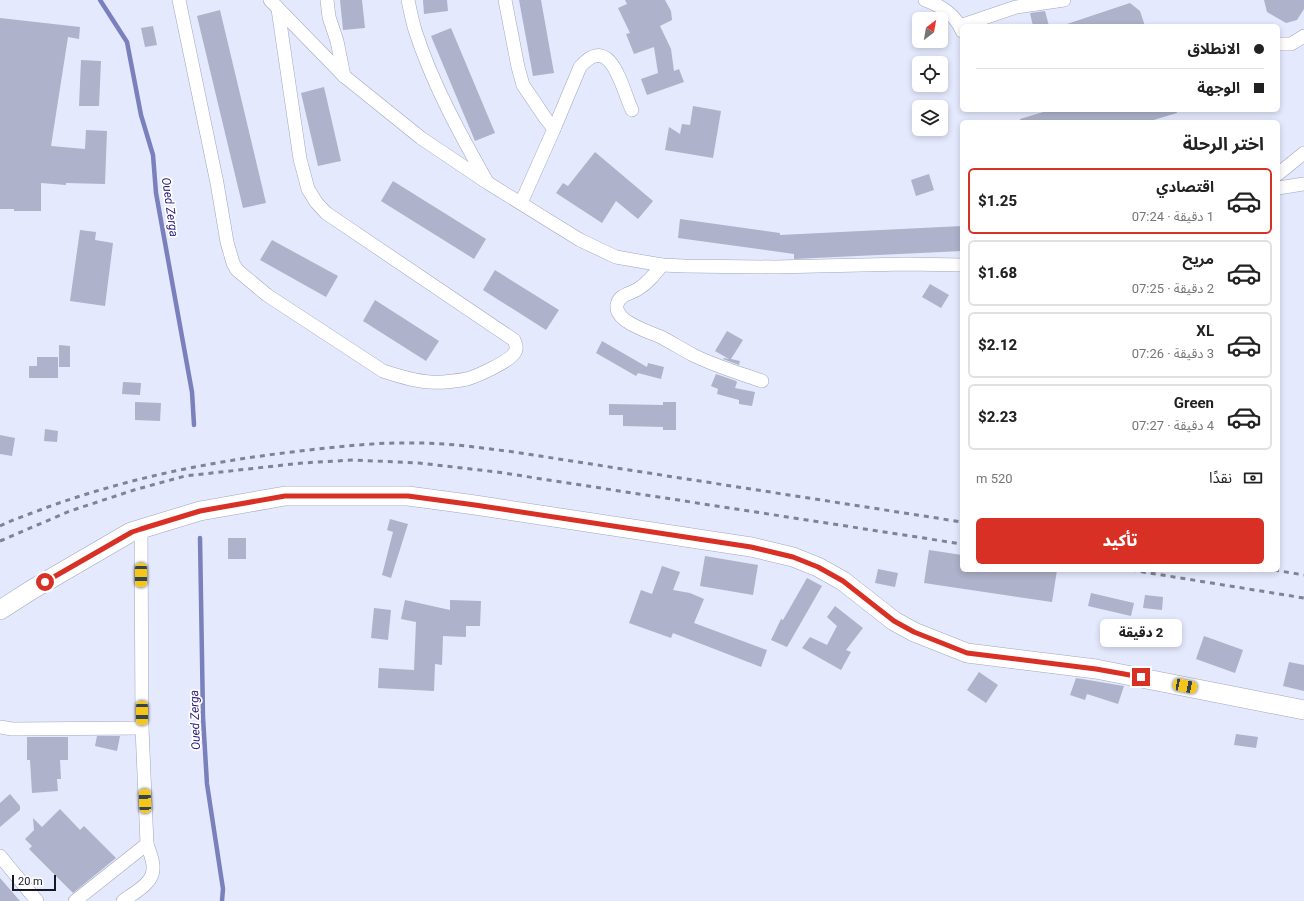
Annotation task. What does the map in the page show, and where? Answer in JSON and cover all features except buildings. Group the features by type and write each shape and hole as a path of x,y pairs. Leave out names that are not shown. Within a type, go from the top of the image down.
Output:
{"main road":[{"path":"0,610 132,532 200,511 285,496 408,496 751,547 793,557 818,567 843,581 894,621 914,632 967,653 1096,669 1304,710"}],"street":[{"path":"179,0 216,175 227,242 233,263 237,270 267,295 382,371 431,382 448,382 468,378 506,361 515,352 516,346 514,340 326,212 316,202 308,189 300,160 274,4"},
{"path":"327,0 329,17 337,41 344,76"},
{"path":"408,0 414,28 429,70 462,138 488,183"},
{"path":"505,0 523,85 554,129"},
{"path":"925,0 940,6 951,14 960,28"},
{"path":"974,24 1016,8 1064,0"},
{"path":"274,4 344,76 421,138 488,183 580,240 616,257 662,265 774,267 906,264 960,265"},
{"path":"1280,44 1291,44 1304,36"},
{"path":"521,203 580,67 586,59 593,55 600,55 607,58 621,80 632,110"},
{"path":"1280,172 1304,153"},
{"path":"1280,188 1304,184"},
{"path":"662,265 638,290 624,295 618,300 617,307 619,314 635,326 660,337 695,356 762,381"},
{"path":"123,901 149,880 154,869 147,844 142,728 141,529"},
{"path":"0,727 12,730 142,728"},
{"path":"75,901 147,844"},
{"path":"0,856 37,901"}],"waterway":[{"name":"Oued Zerga","path":"100,0 127,42 141,115 153,155 156,193 192,392 194,425"},
{"name":"Oued Zerga","path":"200,538 203,717 207,784 223,889 222,901"}],"railway":[{"path":"0,526 45,508 105,488 198,466 308,450 386,443 430,443 514,452 960,522"},
{"path":"0,541 70,511 134,490 185,476 302,463 353,460 419,463 497,472 960,544"},
{"path":"1280,571 1304,575"},
{"path":"1143,572 1304,598"}],"route":[{"path":"45,582 132,532 200,511 285,496 408,496 751,547 793,557 818,567 843,581 894,621 914,632 967,653 1096,669 1141,677"}]}
